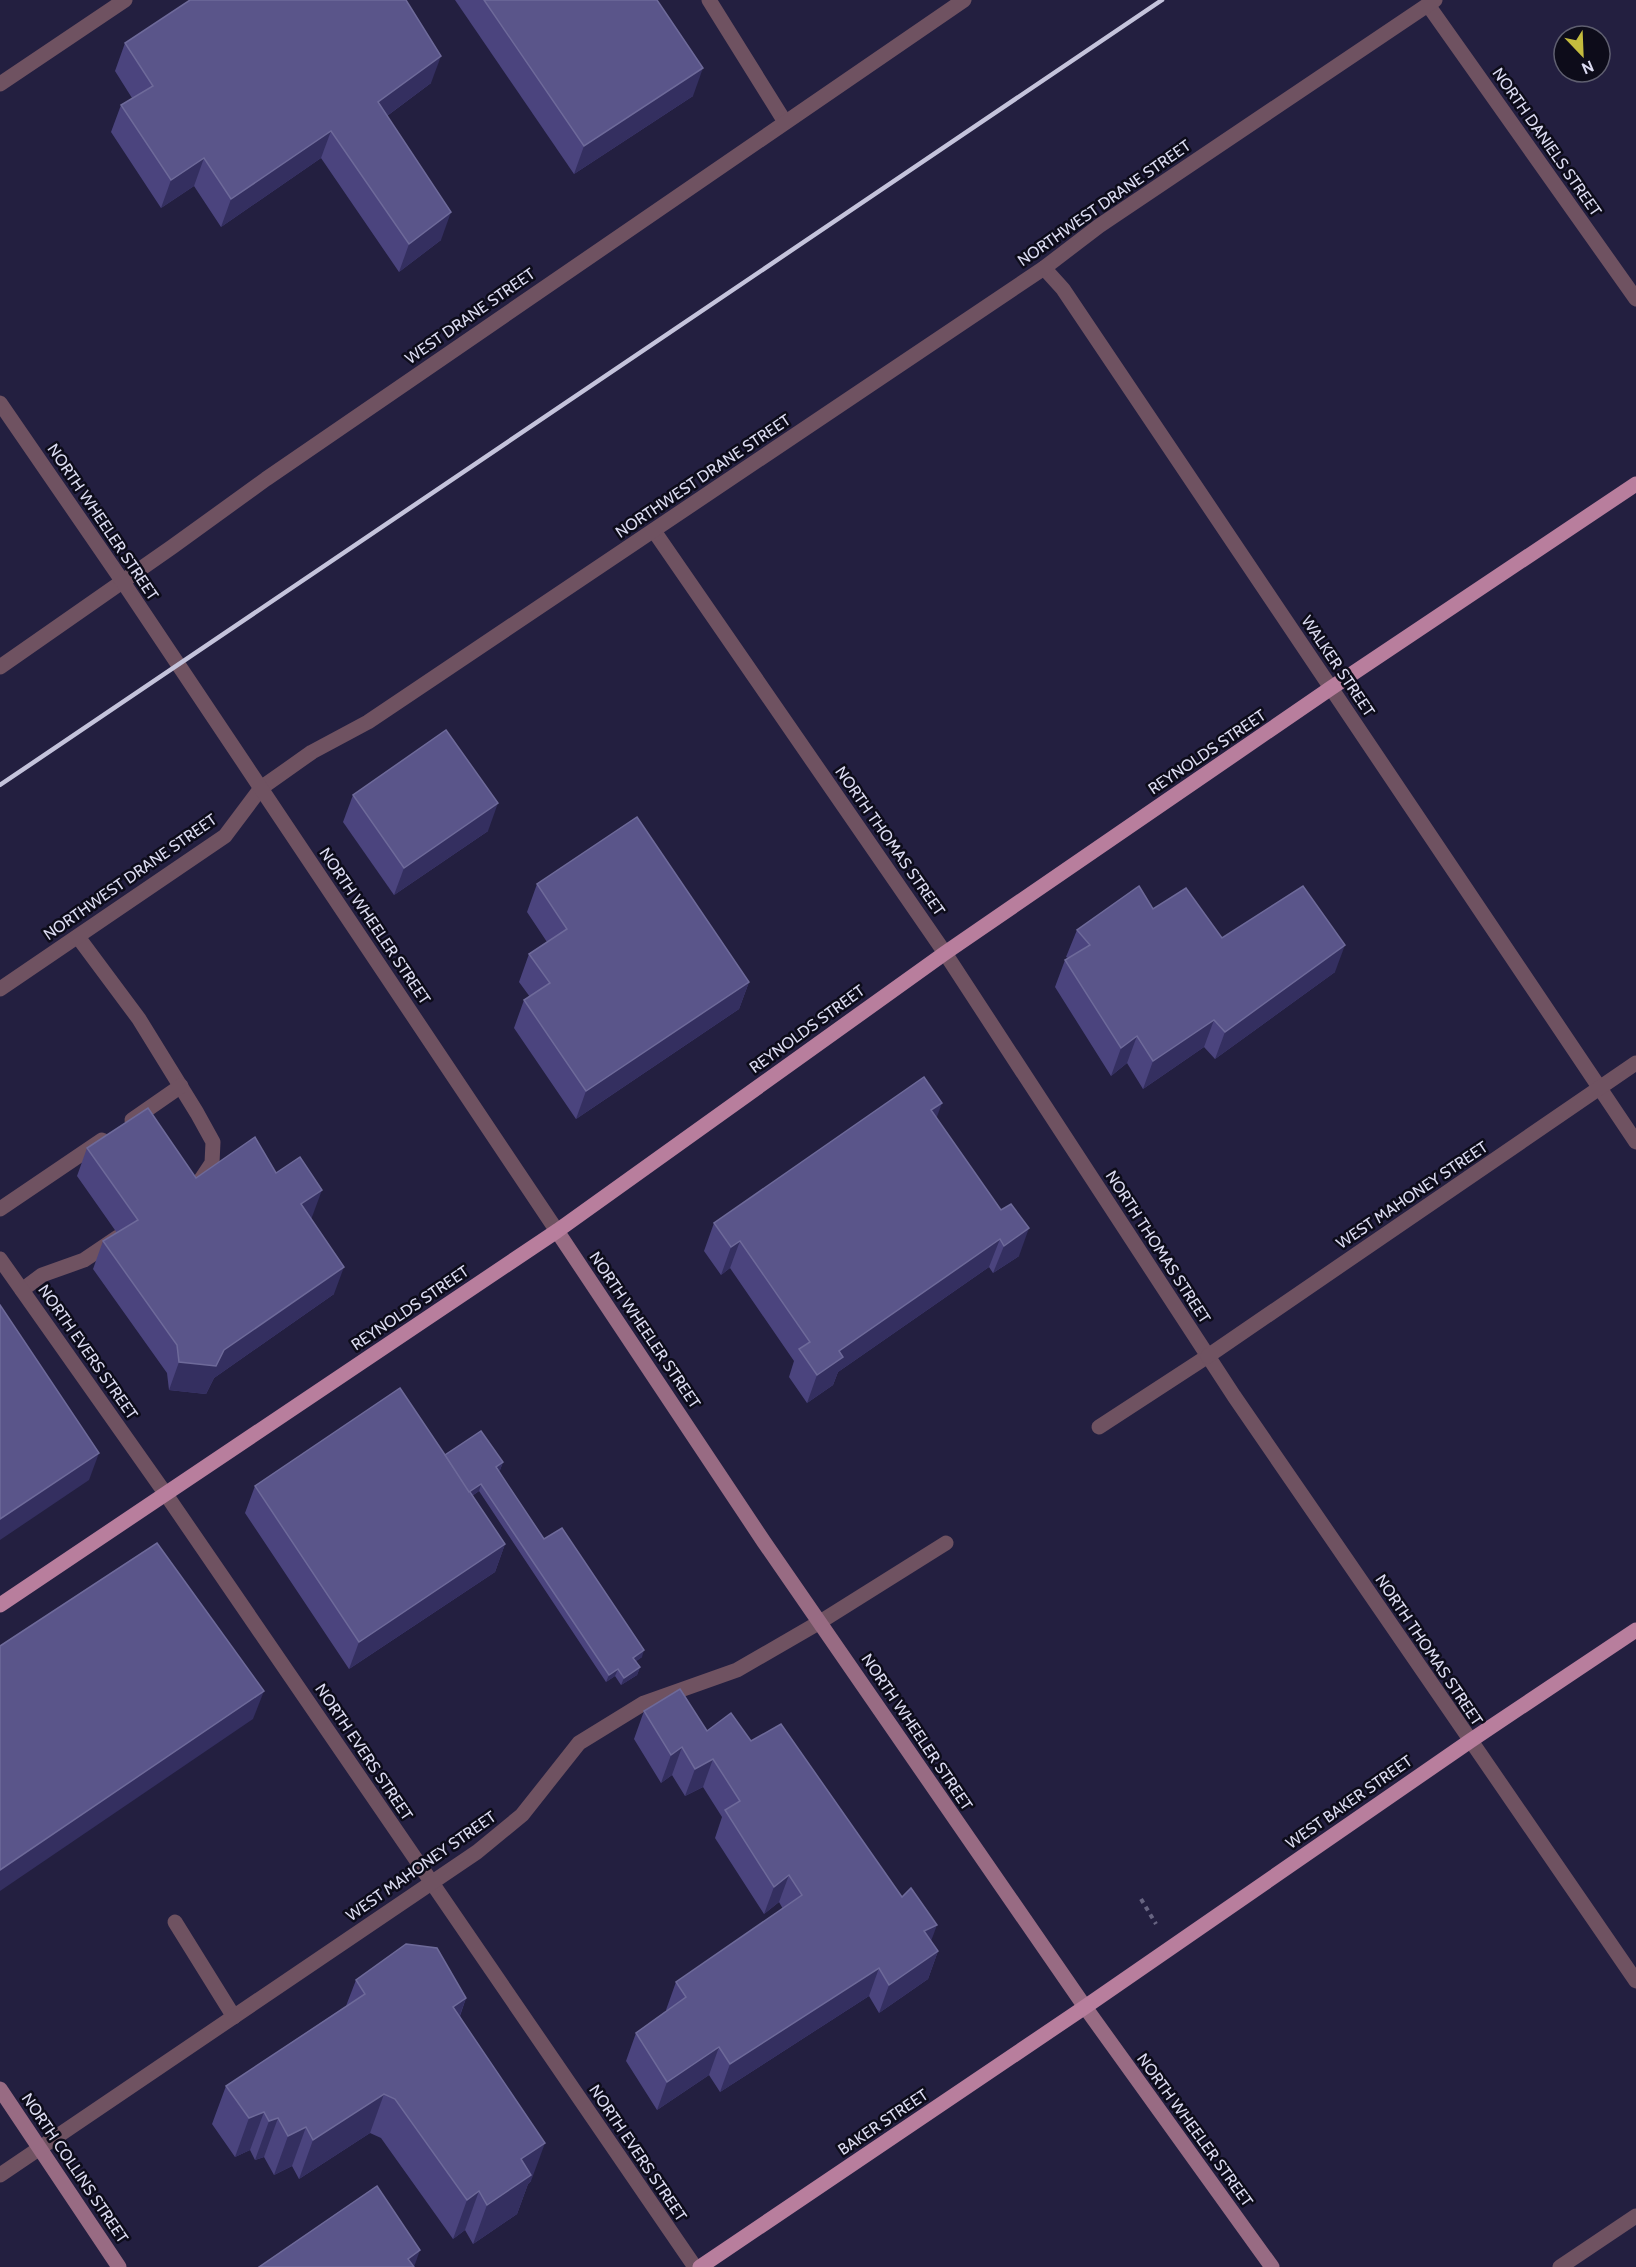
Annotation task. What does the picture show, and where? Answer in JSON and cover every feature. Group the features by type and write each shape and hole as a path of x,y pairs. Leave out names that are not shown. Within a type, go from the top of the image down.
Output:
{"main road":[{"name":"REYNOLDS STREET","path":"0,1605 557,1231 945,953 1332,688 1636,484"},
{"name":"NORTH WHEELER STREET","path":"557,1231 764,1542 1085,2007 1272,2267"},
{"name":"WEST BAKER STREET","path":"1085,2007 1470,1741 1636,1630"},
{"name":"BAKER STREET","path":"700,2267 1085,2007"},
{"name":"NORTH COLLINS STREET","path":"0,2089 119,2267"}],"street":[{"path":"0,84 125,0"},
{"path":"709,0 785,122"},
{"name":"WEST DRANE STREET","path":"0,667 266,479 964,0"},
{"name":"NORTHWEST DRANE STREET","path":"0,989 225,836 261,788 312,752 368,722 654,531 1044,268 1099,226 1431,2"},
{"name":"NORTH DANIELS STREET","path":"1431,2 1636,299"},
{"name":"WALKER STREET","path":"1044,268 1063,290 1636,1142"},
{"name":"NORTH WHEELER STREET","path":"0,403 123,582 557,1231"},
{"name":"NORTH THOMAS STREET","path":"654,531 945,953 1208,1356 1636,1981"},
{"path":"78,937 139,1019 213,1142 212,1163 200,1181 186,1191"},
{"name":"WEST MAHONEY STREET","path":"1099,1427 1208,1356 1636,1063"},
{"path":"0,1209 181,1086"},
{"path":"22,1290 42,1275 84,1260 120,1235"},
{"name":"NORTH EVERS STREET","path":"0,1259 165,1493 695,2267"},
{"name":"WEST MAHONEY STREET","path":"0,2175 477,1852 522,1815 579,1743 644,1703 737,1670 820,1622 946,1543"},
{"path":"175,1922 234,2017"},
{"path":"1560,2267 1636,2216"}],"building":[{"path":"190,0 406,0 441,56 378,102 451,212 409,244 331,131 231,199 204,158 171,180 121,105 153,86 125,43"},
{"path":"484,0 657,0 703,68 584,146"},
{"path":"446,730 498,803 404,868 353,795"},
{"path":"637,817 749,982 586,1091 524,1000 550,983 529,954 567,929 537,884"},
{"path":"1139,886 1153,909 1186,888 1222,938 1303,886 1345,945 1225,1032 1214,1020 1153,1061 1137,1036 1121,1048 1065,960 1090,945 1077,930"},
{"path":"924,1077 942,1103 931,1110 1001,1210 1011,1204 1029,1228 1004,1246 1000,1239 839,1351 843,1357 817,1375 799,1349 810,1342 740,1241 731,1247 714,1223"},
{"path":"148,1108 196,1178 255,1137 276,1173 300,1157 322,1190 301,1204 344,1267 224,1350 216,1366 179,1362 177,1345 103,1241 138,1220 87,1148"},
{"path":"0,1305 99,1453 0,1519"},
{"path":"400,1388 505,1544 359,1642 255,1486"},
{"path":"481,1431 503,1462 496,1467 544,1539 562,1528 644,1650 633,1658 640,1667 624,1678 618,1669 609,1675 481,1484 469,1492 445,1455"},
{"path":"157,1543 264,1691 0,1870 0,1646"},
{"path":"680,1689 707,1731 731,1713 751,1741 781,1724 902,1897 911,1888 937,1925 924,1931 938,1951 889,1985 879,1968 730,2064 719,2047 667,2082 636,2033 686,1997 676,1982 802,1895 789,1875 774,1887 725,1810 740,1801 713,1759 695,1769 682,1747 671,1755 644,1711"},
{"path":"406,1944 437,1948 466,1998 453,2007 545,2143 521,2159 531,2175 487,2205 479,2191 467,2200 395,2099 384,2094 313,2140 306,2127 288,2136 278,2118 269,2121 264,2112 249,2118 226,2086 365,1994 356,1980"},
{"path":"377,2186 420,2250 408,2259 414,2267 259,2267"}],"railway":[{"path":"0,785 1162,0"}]}
